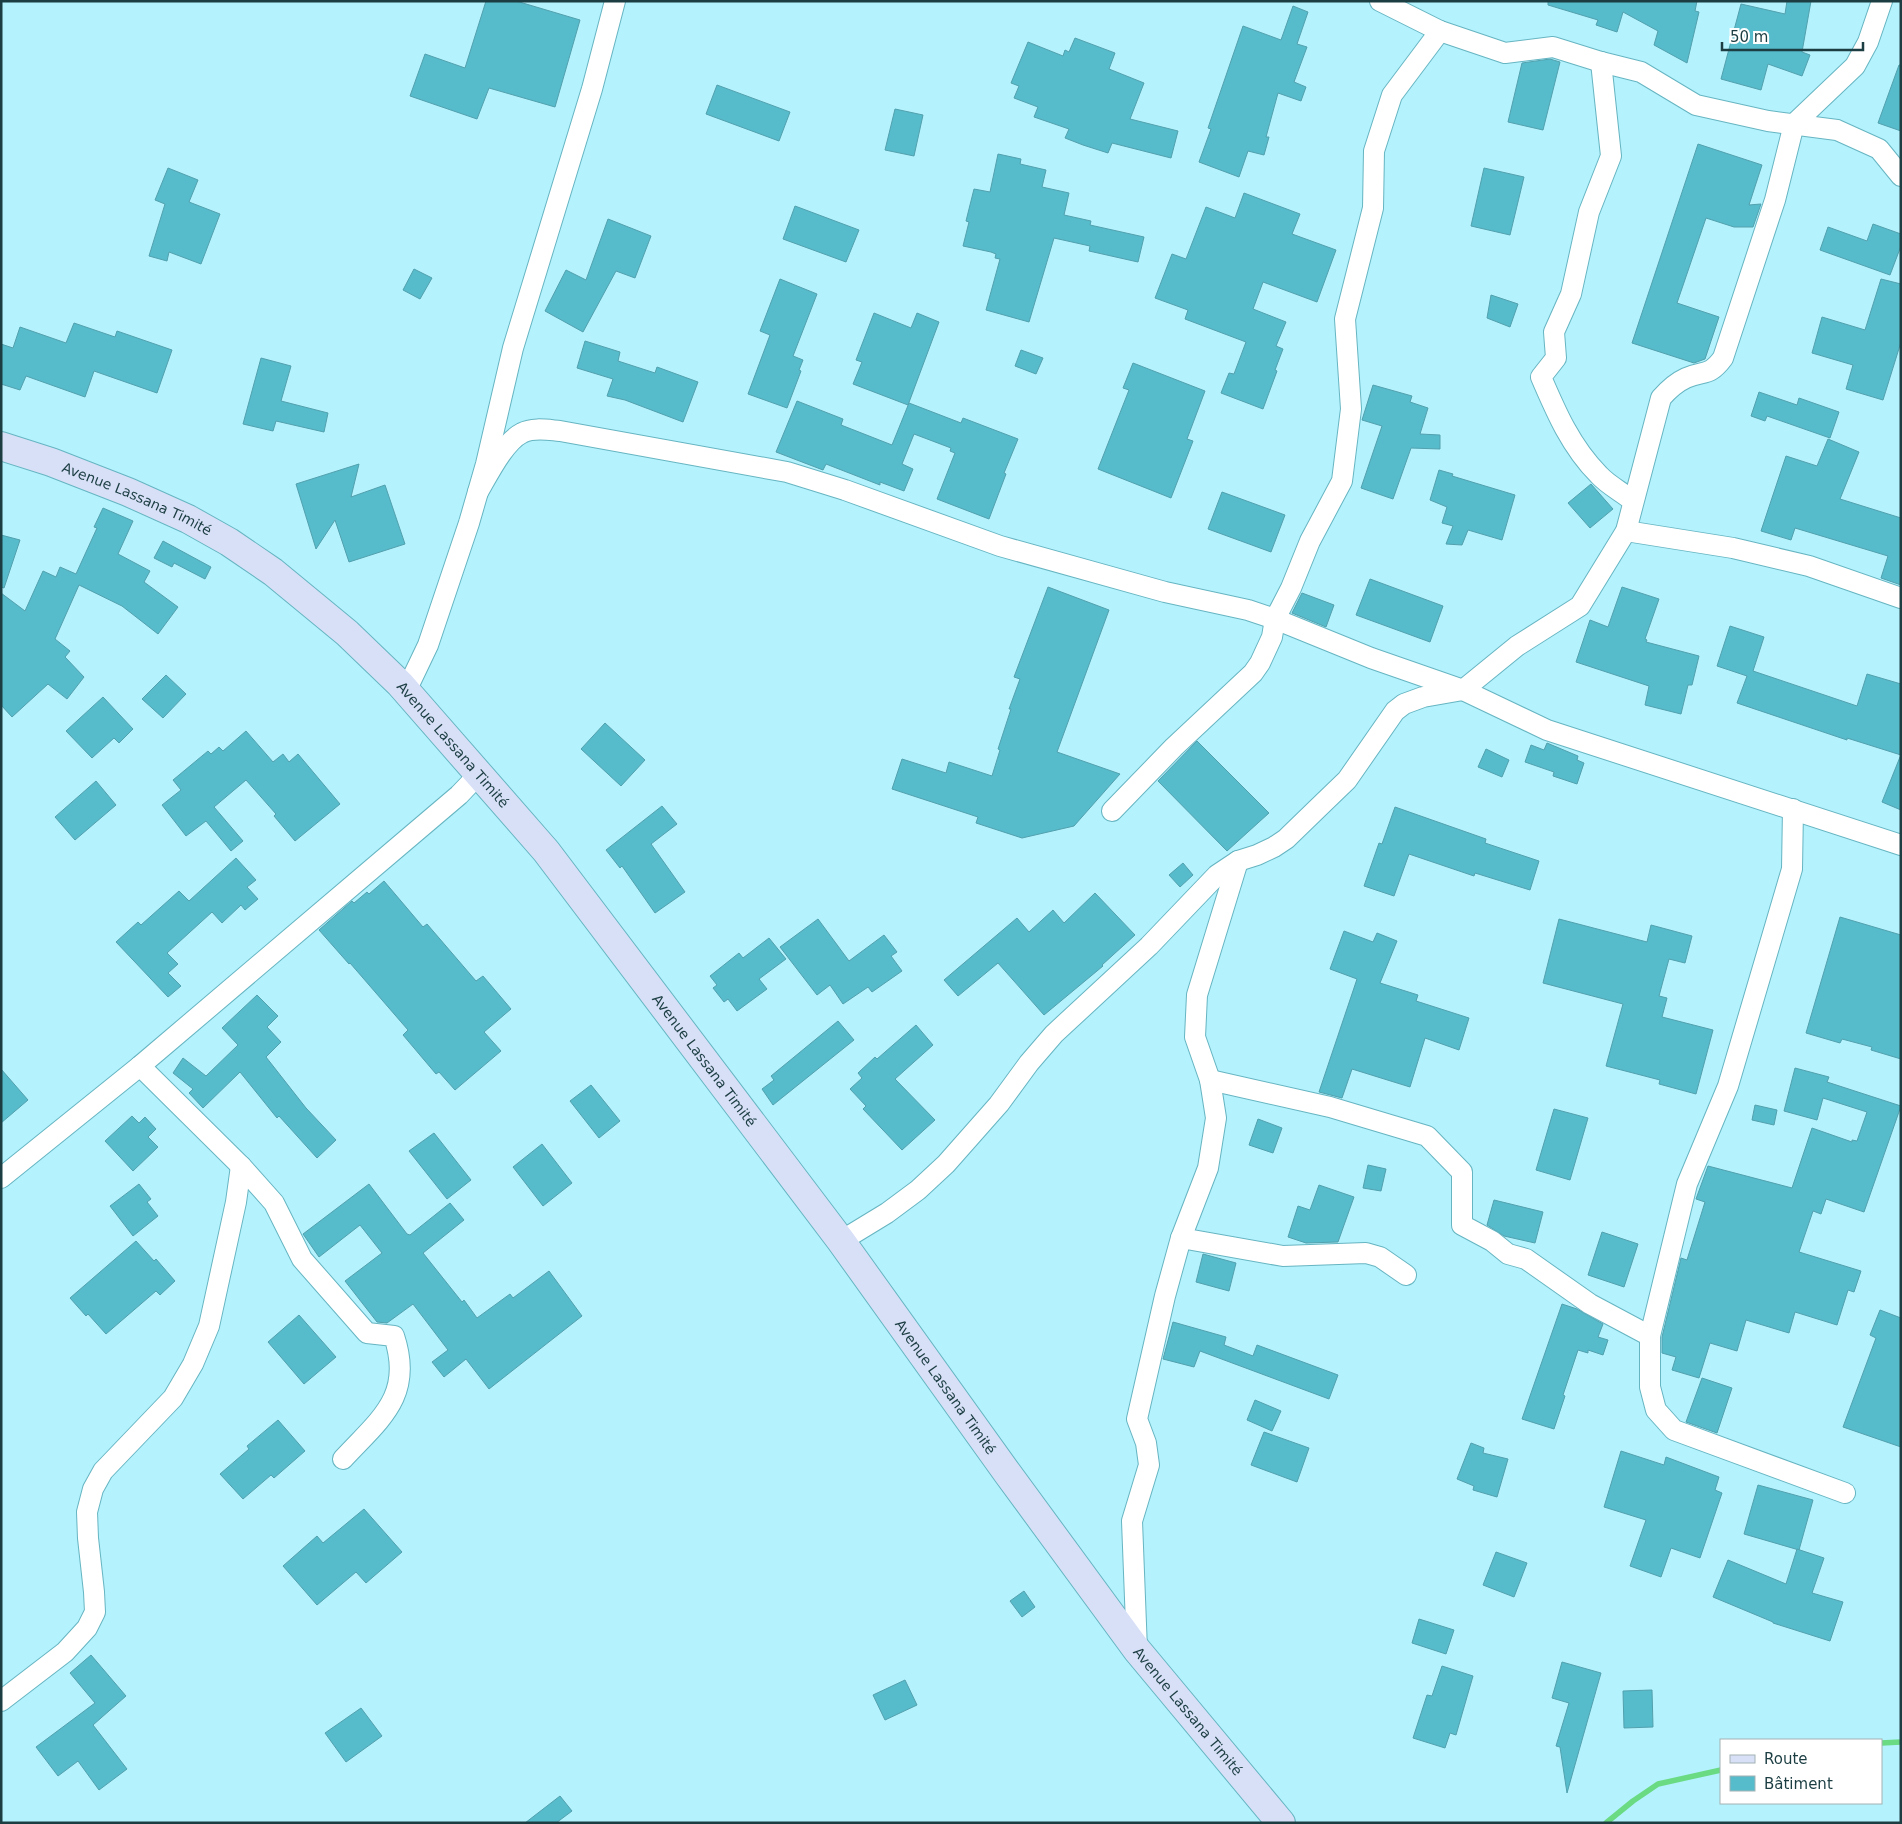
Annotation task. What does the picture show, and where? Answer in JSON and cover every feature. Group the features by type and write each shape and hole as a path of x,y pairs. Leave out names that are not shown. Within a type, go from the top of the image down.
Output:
{"street":[{"path":"406,691 428,646 478,492 514,348 592,89 615,1"},
{"path":"1380,1 1440,31 1505,53 1553,47 1641,72 1696,105 1794,124 1837,130 1879,149 1901,176"},
{"path":"841,1242 887,1213 918,1190 946,1164 999,1104 1029,1063 1054,1034 1149,946 1217,875 1238,860 1257,855 1286,839 1347,780 1386,724 1404,704 1423,697 1463,690 1517,646 1580,606 1626,531 1660,398 1672,386 1687,377 1709,372 1723,358 1775,200 1794,124 1855,66 1868,42 1882,1"},
{"path":"1112,811 1174,747 1253,674 1272,637 1276,618 1291,588 1310,541 1342,481 1351,409 1345,319 1373,208 1374,151 1392,95 1440,31"},
{"path":"1601,62 1611,156 1589,212 1571,294 1554,332 1556,358 1541,377 1574,446 1599,476 1633,501"},
{"path":"478,492 496,462 512,441 522,432 538,429 560,431 787,472 845,490 1000,546 1165,592 1276,618 1371,658 1463,690 1547,730 1901,845"},
{"name":"Avenue Lassana Timité","path":"1,446 51,462 128,492 188,519 229,542 273,572 347,633 406,691 546,851 841,1242 1137,1650 1281,1823"},
{"path":"1626,531 1733,548 1809,566 1901,598"},
{"path":"1,1178 140,1066 459,796 479,774"},
{"path":"1793,810 1792,869 1728,1086 1687,1184 1650,1336 1650,1387 1656,1410 1674,1430 1845,1493"},
{"path":"1137,1650 1132,1521 1149,1465 1146,1442 1137,1419 1165,1296 1181,1238 1208,1168 1216,1118 1210,1080 1195,1037 1197,995 1238,860"},
{"path":"140,1066 241,1166 274,1203 302,1260 367,1333 394,1336 399,1352 400,1366 400,1380 396,1393 384,1414 343,1460"},
{"path":"1210,1080 1330,1107 1427,1136 1462,1172 1462,1225 1492,1242 1508,1254 1526,1260 1590,1304 1650,1336"},
{"path":"1,1701 65,1652 87,1628 95,1612 87,1529 87,1512 93,1489 103,1471 173,1398 193,1364 209,1326 236,1202 241,1166"},
{"path":"1181,1238 1283,1256 1366,1253 1380,1257 1406,1275"}],"building":[{"path":"486,1 516,1 580,20 555,107 489,88 477,119 410,96 425,54 465,68"},
{"path":"1548,1 1697,1 1695,11 1699,12 1687,63 1654,45 1658,31 1623,12 1617,32 1596,25 1598,20 1548,5"},
{"path":"1787,1 1811,1 1802,52 1810,55 1802,76 1768,64 1761,90 1721,79 1741,4 1785,14"},
{"path":"1293,6 1308,12 1297,44 1307,47 1294,82 1306,87 1301,101 1278,93 1266,137 1269,137 1264,155 1248,151 1239,177 1199,162 1211,129 1208,128 1243,26 1281,40"},
{"path":"1075,38 1115,53 1109,69 1144,83 1130,119 1178,131 1171,158 1112,143 1108,153 1083,145 1065,138 1069,129 1034,117 1038,107 1014,98 1019,86 1011,83 1028,42 1063,56 1065,50 1069,52"},
{"path":"1550,59 1560,62 1543,130 1508,122 1522,63"},
{"path":"1899,65 1901,65 1901,131 1878,123"},
{"path":"717,85 790,112 779,141 706,114"},
{"path":"895,109 923,115 914,156 885,150"},
{"path":"1698,144 1762,165 1749,205 1761,204 1753,227 1734,227 1706,218 1677,303 1719,317 1705,359 1694,363 1632,343"},
{"path":"998,154 1021,159 1020,164 1046,170 1042,187 1069,193 1064,215 1091,221 1090,225 1144,237 1138,262 1089,251 1090,246 1054,238 1029,322 986,310 1000,259 995,258 996,254 991,252 963,246 969,222 966,221 974,189 990,192"},
{"path":"168,168 198,180 189,202 220,214 201,264 169,252 167,261 149,256 165,204 155,200"},
{"path":"1484,168 1524,177 1510,235 1471,226"},
{"path":"1244,193 1300,214 1292,234 1336,250 1317,302 1263,282 1253,309 1286,322 1276,346 1283,349 1263,409 1221,393 1229,373 1234,374 1246,342 1185,319 1188,310 1155,298 1172,254 1186,259 1206,207 1235,218"},
{"path":"795,206 859,230 846,262 783,239"},
{"path":"608,219 651,236 635,278 616,271 583,332 545,311 566,270 586,280"},
{"path":"1873,224 1901,234 1901,246 1890,275 1820,250 1828,227 1867,241"},
{"path":"414,269 432,278 420,299 403,290"},
{"path":"780,279 817,294 793,356 803,360 799,370 801,371 787,408 748,394 770,335 760,331"},
{"path":"1881,279 1901,284 1901,342 1883,400 1846,389 1853,365 1812,353 1822,317 1865,330"},
{"path":"1491,295 1518,304 1510,327 1487,318"},
{"path":"874,313 911,328 917,313 939,322 908,405 853,384 862,362 856,360"},
{"path":"74,323 115,337 117,331 172,350 157,393 94,371 85,397 26,376 20,390 1,384 1,344 13,348 20,327 66,343"},
{"path":"585,341 620,352 618,361 655,373 657,367 698,382 683,422 625,400 607,396 613,379 577,368"},
{"path":"1021,350 1043,358 1036,374 1015,366"},
{"path":"261,358 291,366 281,401 328,413 324,432 276,421 273,431 243,424"},
{"path":"1133,363 1205,391 1187,439 1193,441 1171,498 1098,469 1129,390 1123,388"},
{"path":"1373,385 1412,396 1410,402 1428,408 1420,434 1440,435 1440,449 1411,448 1393,499 1361,488 1382,426 1362,420"},
{"path":"1759,392 1797,405 1799,398 1839,412 1830,438 1767,416 1765,421 1751,416"},
{"path":"797,401 843,419 841,425 892,445 909,403 961,423 963,418 1018,439 1004,473 1006,474 989,519 937,499 955,453 950,451 951,448 914,434 902,464 913,469 904,491 880,482 880,485 826,464 823,470 776,452"},
{"path":"1828,439 1859,452 1840,499 1901,518 1901,585 1881,578 1888,556 1795,528 1791,540 1761,531 1786,456 1817,466"},
{"path":"359,464 351,497 385,485 405,544 349,562 335,520 316,549 296,484"},
{"path":"1439,470 1453,474 1452,476 1515,495 1502,540 1468,530 1462,545 1446,544 1453,526 1442,523 1447,507 1430,500"},
{"path":"1591,484 1613,509 1590,528 1568,503"},
{"path":"1222,492 1285,515 1271,552 1208,529"},
{"path":"103,508 133,521 118,554 150,571 144,582 178,607 158,634 122,606 79,585 55,639 70,651 65,657 84,677 67,699 48,684 12,717 1,705 1,593 25,611 43,571 56,577 60,567 76,574 97,528 94,527"},
{"path":"1,535 20,540 4,588 1,587"},
{"path":"163,541 211,567 205,579 174,563 172,567 154,558"},
{"path":"1370,579 1443,606 1430,642 1356,615"},
{"path":"1048,587 1109,610 1057,752 1120,774 1074,826 1022,838 976,823 978,817 892,789 902,759 946,773 949,762 992,776 1000,750 998,749 1011,709 1009,709 1020,679 1014,677"},
{"path":"1622,587 1659,599 1645,639 1647,640 1646,642 1699,656 1692,685 1688,685 1681,714 1645,705 1649,686 1576,662 1590,620 1608,627"},
{"path":"1302,593 1334,605 1326,627 1292,613"},
{"path":"1730,626 1764,637 1753,671 1857,706 1867,674 1901,684 1901,755 1847,738 1847,740 1737,703 1747,676 1717,666"},
{"path":"166,675 186,694 163,718 142,699"},
{"path":"103,697 133,729 119,743 114,738 92,758 66,731"},
{"path":"605,723 645,760 621,786 581,749"},
{"path":"246,731 273,762 283,754 289,762 298,754 340,804 295,841 274,816 276,814 246,780 214,807 243,841 231,851 206,821 186,836 162,805 181,790 173,780 208,751 211,754 219,747 223,751"},
{"path":"1197,741 1269,813 1227,851 1158,781"},
{"path":"1547,743 1578,756 1577,760 1584,763 1577,784 1553,776 1554,772 1525,762 1531,745 1544,750"},
{"path":"1486,749 1509,760 1502,777 1478,767"},
{"path":"1901,757 1901,810 1882,802"},
{"path":"96,781 116,805 75,840 55,817"},
{"path":"662,806 677,824 651,844 685,892 655,913 622,866 620,868 606,850"},
{"path":"1395,807 1486,839 1485,843 1539,861 1530,890 1475,873 1474,876 1409,854 1394,896 1364,886 1379,843 1382,844"},
{"path":"236,858 256,880 247,887 258,899 245,910 241,905 222,923 212,912 167,953 178,964 168,973 181,986 168,997 116,942 138,922 141,925 179,891 189,901"},
{"path":"1183,863 1193,875 1180,887 1169,875"},
{"path":"384,881 423,927 427,924 476,981 483,976 511,1009 484,1032 501,1051 455,1090 439,1072 436,1074 403,1035 408,1030 319,930 352,901 354,903 367,892 369,894"},
{"path":"1095,893 1135,935 1103,966 1044,1015 998,963 958,996 944,980 1017,918 1029,932 1053,910 1064,923"},
{"path":"1840,917 1901,935 1901,1059 1871,1050 1872,1047 1842,1039 1840,1043 1806,1033"},
{"path":"818,919 849,961 884,935 897,952 891,956 902,971 872,992 868,987 843,1004 830,985 817,995 780,947"},
{"path":"1559,919 1647,942 1651,925 1692,936 1685,963 1669,959 1659,996 1667,998 1662,1017 1713,1030 1696,1094 1659,1084 1660,1080 1606,1066 1623,1004 1543,983"},
{"path":"1344,931 1373,942 1377,933 1397,941 1380,983 1418,995 1416,1001 1469,1018 1459,1050 1425,1038 1410,1087 1352,1069 1342,1098 1319,1092 1357,979 1330,969"},
{"path":"769,938 786,959 759,979 767,989 737,1011 728,999 724,1002 713,988 717,985 710,976 739,953 743,958"},
{"path":"257,995 278,1016 267,1027 281,1042 266,1057 306,1108 336,1140 317,1158 279,1116 277,1118 240,1072 203,1108 189,1093 193,1089 173,1073 183,1058 206,1076 238,1045 222,1028"},
{"path":"838,1021 854,1040 773,1105 762,1089 774,1080 771,1076"},
{"path":"916,1025 933,1045 895,1079 935,1120 902,1150 863,1109 866,1106 850,1089 862,1078 858,1073"},
{"path":"1795,1068 1829,1077 1827,1082 1901,1106 1864,1212 1826,1199 1821,1214 1813,1211 1799,1252 1861,1271 1854,1292 1848,1290 1837,1325 1795,1312 1789,1333 1746,1320 1737,1351 1710,1343 1699,1378 1672,1370 1676,1357 1662,1353 1662,1337 1681,1258 1687,1260 1705,1202 1696,1199 1708,1166 1792,1188 1812,1128 1852,1142 1852,1140 1857,1141 1867,1112 1823,1098 1817,1120 1784,1111"},
{"path":"1,1069 28,1100 1,1123"},
{"path":"591,1085 620,1121 599,1138 570,1101"},
{"path":"1755,1105 1777,1110 1774,1125 1752,1120"},
{"path":"1554,1109 1588,1118 1570,1180 1536,1170"},
{"path":"132,1116 139,1123 145,1117 156,1129 148,1137 158,1147 133,1171 105,1141"},
{"path":"1258,1119 1282,1128 1273,1153 1249,1145"},
{"path":"434,1133 471,1180 447,1199 409,1151"},
{"path":"542,1144 572,1183 543,1206 513,1167"},
{"path":"1368,1165 1386,1169 1381,1191 1363,1188"},
{"path":"139,1184 151,1199 147,1202 158,1216 133,1236 110,1206"},
{"path":"369,1184 407,1234 410,1235 450,1203 464,1220 423,1253 462,1302 464,1300 477,1318 510,1294 513,1298 549,1271 582,1316 489,1389 466,1359 444,1377 432,1362 448,1350 413,1304 387,1323 377,1322 345,1281 382,1253 360,1225 319,1257 303,1234"},
{"path":"1319,1185 1354,1197 1338,1242 1306,1243 1288,1237 1298,1206 1310,1210"},
{"path":"1494,1200 1543,1212 1535,1243 1504,1236 1487,1225"},
{"path":"1602,1232 1638,1244 1624,1287 1588,1275"},
{"path":"136,1241 154,1261 156,1259 175,1281 160,1295 156,1291 106,1334 70,1298"},
{"path":"1203,1254 1236,1263 1229,1291 1196,1282"},
{"path":"1562,1304 1577,1309 1603,1324 1598,1337 1608,1340 1603,1355 1588,1350 1588,1353 1578,1350 1554,1429 1522,1419"},
{"path":"1880,1310 1901,1318 1901,1447 1843,1427 1876,1338 1870,1335"},
{"path":"299,1315 336,1357 304,1384 268,1342"},
{"path":"1173,1322 1226,1337 1224,1345 1253,1356 1257,1345 1338,1375 1329,1399 1200,1351 1194,1367 1163,1359"},
{"path":"1702,1378 1732,1388 1717,1433 1686,1422"},
{"path":"1255,1400 1281,1411 1272,1431 1247,1420"},
{"path":"278,1420 305,1451 274,1478 271,1475 243,1499 220,1474 249,1449 247,1446"},
{"path":"1264,1432 1309,1448 1297,1482 1251,1465"},
{"path":"1471,1443 1484,1448 1483,1453 1508,1459 1497,1497 1473,1490 1474,1486 1457,1479"},
{"path":"1621,1451 1664,1465 1666,1457 1719,1477 1715,1490 1722,1493 1700,1558 1671,1548 1661,1577 1630,1566 1646,1520 1604,1507"},
{"path":"1758,1485 1813,1500 1799,1550 1744,1534"},
{"path":"364,1509 402,1552 366,1583 356,1572 317,1605 283,1566 317,1536 323,1543"},
{"path":"1797,1549 1824,1558 1812,1593 1843,1602 1830,1641 1773,1623 1713,1597 1728,1560 1786,1584"},
{"path":"1496,1552 1527,1563 1514,1597 1483,1585"},
{"path":"1024,1591 1035,1607 1022,1617 1010,1601"},
{"path":"1419,1619 1454,1630 1446,1654 1412,1643"},
{"path":"91,1655 126,1696 93,1725 127,1769 99,1790 78,1761 58,1776 36,1747 95,1703 70,1673"},
{"path":"1562,1662 1601,1673 1567,1793 1560,1747 1556,1746 1569,1703 1552,1698"},
{"path":"1442,1666 1473,1676 1456,1735 1450,1733 1445,1748 1413,1738 1427,1695 1432,1696"},
{"path":"905,1680 917,1705 885,1720 873,1695"},
{"path":"1652,1690 1653,1727 1624,1728 1623,1691"},
{"path":"361,1708 382,1736 346,1762 325,1733"},
{"path":"560,1796 572,1811 556,1823 525,1823"}],"waterway":[{"path":"1882,1743 1901,1742"},
{"path":"1606,1823 1658,1784 1720,1770"}]}
